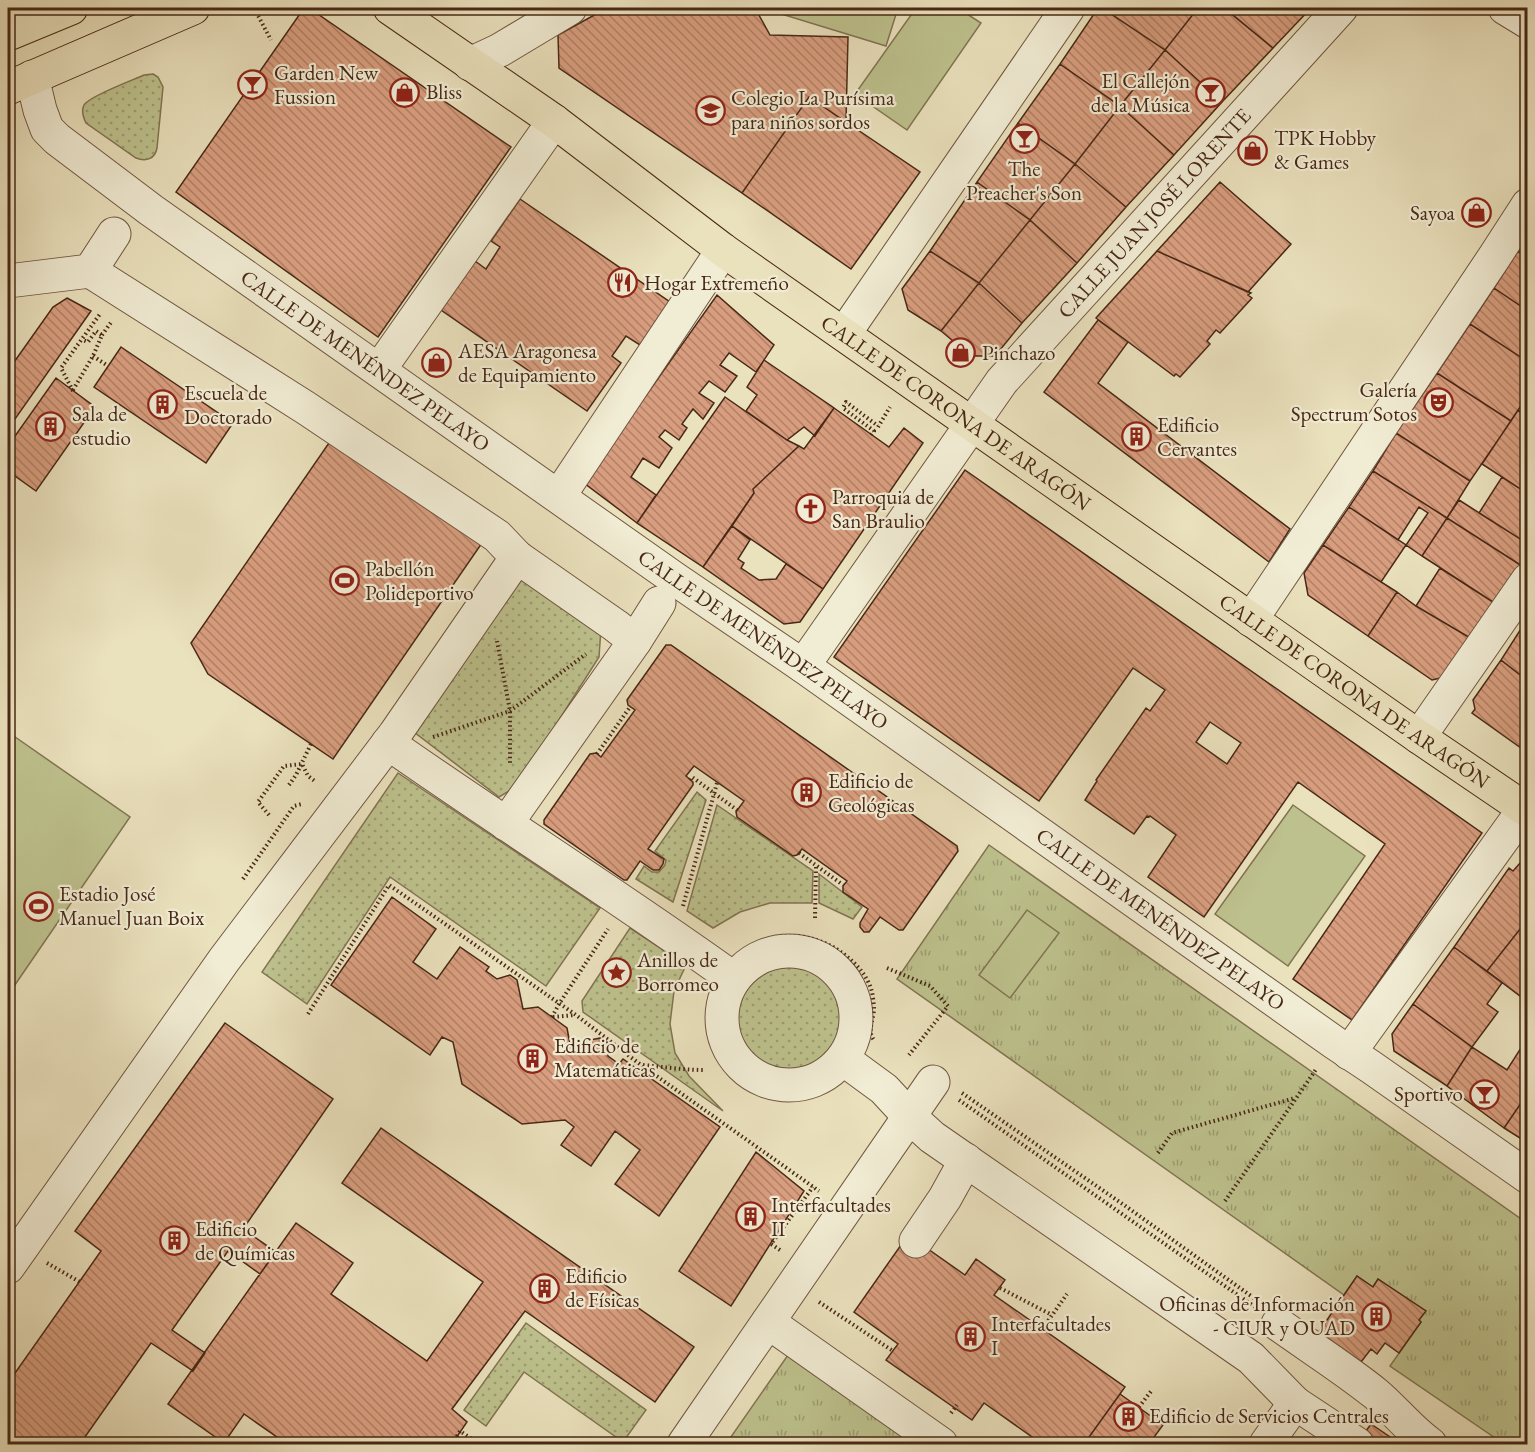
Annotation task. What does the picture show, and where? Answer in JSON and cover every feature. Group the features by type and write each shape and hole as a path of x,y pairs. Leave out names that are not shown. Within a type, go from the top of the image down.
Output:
{"main road":[{"path":"8,34 70,8"},
{"path":"20,83 193,8"},
{"name":"CALLE DE CORONA DE ARAGÓN","path":"390,8 554,121 723,250 1419,737 1526,808"}],"street":[{"path":"470,64 500,50 570,8"},
{"path":"844,334 1068,8"},
{"name":"CALLE JUAN JOSÉ LORENTE","path":"803,666 1019,360 1341,8"},
{"path":"1505,8 1527,22"},
{"name":"CALLE DE MENÉNDEZ PELAYO","path":"20,83 40,110 47,129 57,139 152,210 1527,1176"},
{"path":"379,370 554,121"},
{"path":"1251,620 1527,205"},
{"path":"90,271 114,234"},
{"path":"559,496 723,250"},
{"path":"8,281 90,271 306,408 496,536 517,557 635,641"},
{"path":"8,1267 224,960 388,743 517,557"},
{"path":"1419,737 1527,580"},
{"path":"506,824 635,641 659,603"},
{"path":"388,743 625,902 734,979"},
{"path":"1349,1053 1526,808"},
{"path":"789,951 810,954 829,964 844,979 854,998 857,1019 853,1040 843,1059 825,1075 804,1084 781,1085 758,1078 740,1065 727,1045 721,1023 724,1000 734,979 749,964 768,954 789,951"},
{"path":"843,1059 884,1089 932,1137 1251,1358 1295,1403 1357,1444"},
{"path":"684,1444 909,1116 947,1088"},
{"path":"916,1240 945,1198 966,1160"},
{"path":"1272,1315 1396,1412 1419,1441"},
{"path":"768,1322 941,1444"},
{"path":"1251,1358 1286,1355 1389,1426 1419,1441"},
{"path":"1266,1444 1295,1403"}],"path":[{"path":"254,8 271,40"},
{"path":"97,319 61,368 73,391 102,335 112,321"},
{"path":"83,340 88,342 96,331 102,335"},
{"path":"93,356 108,366"},
{"path":"878,426 846,402 843,408 873,433 878,426 890,407"},
{"path":"495,630 510,711 510,774"},
{"path":"432,737 510,711 590,650"},
{"path":"597,754 630,707"},
{"path":"289,785 297,775 311,744"},
{"path":"302,764 308,776 316,782"},
{"path":"269,815 258,802 284,765 302,764"},
{"path":"690,780 692,777 737,810"},
{"path":"682,909 717,783"},
{"path":"799,854 843,885"},
{"path":"815,918 816,866"},
{"path":"308,1014 389,885 576,1015 641,1065 820,1192"},
{"path":"576,1015 552,1017 610,925"},
{"path":"887,968 930,986 948,1006 909,1056"},
{"path":"641,1065 705,1070"},
{"path":"1225,1201 1319,1066"},
{"path":"947,1088 1124,1205 1272,1315"},
{"path":"1158,1153 1172,1133 1296,1098"},
{"path":"781,1251 771,1244 813,1187"},
{"path":"1119,1212 1272,1315"},
{"path":"43,1262 80,1282"},
{"path":"1000,1288 1052,1315"},
{"path":"1043,1328 1067,1294"},
{"path":"814,1298 892,1351"},
{"path":"1139,1407 1152,1390"},
{"path":"452,1444 460,1431 479,1444"}],"green space":[{"path":"779,8 898,8 886,46 778,13"},
{"path":"916,8 958,8 981,23 907,130 855,94"},
{"path":"153,74 158,77 163,87 157,148 150,159 143,160 136,158 86,123 83,110 88,101 102,93 144,75"},
{"path":"522,578 601,628 599,657 517,786 499,797 414,732"},
{"name":"Estadio José Manuel Juan Boix","path":"8,732 130,817 8,995"},
{"path":"398,773 600,908 546,986 390,877 307,1004 262,972"},
{"path":"697,792 706,800 673,902 636,879 644,866 652,872 659,872 665,865 666,860 655,851"},
{"path":"717,805 813,871 812,903 770,903 740,912 713,928 687,911"},
{"path":"1293,805 1365,856 1288,966 1215,914"},
{"path":"989,845 1527,1223 1527,1444 1504,1444 1390,1366 1421,1322 1419,1320 1425,1311 1378,1279 1373,1287 1357,1276 1344,1295 897,979"},
{"path":"819,874 862,907 853,919 819,903"},
{"path":"1027,910 1059,933 1010,998 979,975"},
{"path":"630,928 686,965 674,991 670,1024 675,1053 689,1076 723,1111 583,1012 582,1001"},
{"path":"790,967 810,971 827,982 838,999 842,1019 838,1039 827,1056 810,1067 790,1071 770,1067 753,1056 742,1039 738,1019 742,999 753,982 770,971"},
{"path":"526,1323 646,1410 623,1442 524,1372 486,1426 464,1410"},
{"path":"788,1355 918,1444 726,1444"}],"building":[{"path":"304,8 309,8 511,147 378,337 176,192"},
{"name":"Colegio La Purísima para niños sordos","path":"607,8 755,8 770,35 848,37 846,122 809,97 742,193 559,68 558,35"},
{"path":"1098,8 1102,8 1165,50 1120,106 1060,64"},
{"path":"1102,8 1198,8 1165,50"},
{"path":"1198,8 1224,8 1273,48 1222,102 1165,50"},
{"path":"1230,8 1311,8 1273,48 1227,10"},
{"path":"1165,50 1222,102 1174,155 1120,106"},
{"path":"1060,64 1120,106 1075,164 1018,123"},
{"path":"809,97 920,172 851,269 742,193"},
{"path":"1120,106 1174,155 1126,207 1075,164"},
{"path":"1018,123 1075,164 1030,220 977,182"},
{"path":"1075,164 1126,207 1077,263 1030,220"},
{"path":"977,182 1030,220 979,283 930,251"},
{"path":"1220,182 1291,244 1248,292 1157,251"},
{"path":"520,199 670,302 640,345 626,336 612,356 621,363 587,411 441,310 475,261 486,269 500,247 491,241"},
{"path":"1030,220 1077,263 1022,323 979,283"},
{"path":"1528,237 1528,258 1518,251"},
{"path":"930,251 979,283 941,331 908,310 902,289"},
{"path":"1157,251 1251,293 1248,295 1252,298 1220,333 1216,330 1207,341 1210,344 1180,377 1176,374 1174,376 1096,318"},
{"path":"1518,251 1528,258 1528,311 1494,288"},
{"path":"979,283 1022,323 995,356 971,356 941,331"},
{"path":"1494,288 1528,311 1528,362 1470,324"},
{"path":"717,295 774,345 756,372 729,353 720,365 737,376 725,392 709,381 699,393 714,403 703,419 693,409 682,424 687,428 679,440 665,430 659,437 672,448 659,468 643,458 631,477 656,495 637,523 584,483"},
{"path":"67,298 91,311 8,429 8,363 12,365 53,307"},
{"name":"Edificio Cervantes","path":"1098,320 1128,342 1098,383 1290,529 1269,562 1044,392"},
{"path":"1470,324 1528,362 1528,395 1511,421 1437,373"},
{"name":"Escuela de Doctorado","path":"121,347 233,423 206,463 94,387"},
{"path":"764,360 834,408 815,436 804,427 787,440 746,411 757,395 747,387"},
{"path":"1437,373 1511,421 1470,481 1396,433"},
{"name":"Sala de estudio","path":"56,378 95,407 36,491 8,471 8,446"},
{"path":"1528,395 1528,416 1518,410"},
{"path":"725,397 799,446 753,489 754,493 703,567 637,523"},
{"name":"Parroquia de San Braulio","path":"834,408 889,447 904,428 923,443 823,589 732,526 754,493 753,489 799,446 804,449"},
{"path":"1518,410 1528,416 1528,494 1482,464"},
{"path":"1396,433 1470,481 1447,518 1373,471"},
{"name":"Pabellón Polideportivo","path":"331,440 482,543 333,759 208,674 191,643"},
{"path":"965,470 1482,833 1352,1020 1293,979 1385,844 1298,782 1204,917 1148,877 1176,835 1150,816 1147,816 1134,834 1085,800 1096,780 1146,708 1150,711 1165,690 1133,668 1039,801 834,657","holes":["1210,722 1241,743 1227,764 1196,742"]},
{"path":"1373,471 1447,518 1422,556 1406,545 1428,513 1419,507 1398,540 1349,507"},
{"path":"1502,477 1528,494 1528,544 1479,513"},
{"path":"1459,500 1528,544 1528,557 1522,566 1447,518"},
{"path":"1349,507 1406,545 1381,582 1323,545"},
{"path":"1447,518 1522,566 1496,604 1422,556"},
{"path":"732,526 750,540 738,559 744,563 741,568 759,580 776,579 786,564 823,589 800,622 784,624 703,567"},
{"path":"1323,545 1397,592 1368,636 1308,595 1304,573"},
{"path":"1440,568 1496,604 1472,639 1416,606"},
{"path":"1397,592 1472,639 1449,676 1432,680 1368,636"},
{"path":"1526,621 1528,622 1528,681 1501,660"},
{"name":"Edificio de Geológicas","path":"666,645 671,645 957,846 958,851 903,930 899,930 880,917 869,932 864,932 860,923 868,909 843,892 843,886 847,881 802,849 793,856 737,817 736,812 744,801 694,766 686,776 693,782 693,785 648,849 664,859 659,870 653,870 640,861 627,880 624,880 544,824 544,820 590,754 596,753 601,757 635,710 628,705 627,700"},
{"path":"1501,660 1528,681 1528,753 1472,713 1475,709 1473,700"},
{"path":"1521,862 1528,867 1528,919 1487,971 1454,947 1509,868 1513,871"},
{"name":"Edificio de Matemáticas","path":"392,897 436,929 413,962 437,979 460,947 489,967 486,971 497,979 510,975 517,980 523,1009 538,1007 567,1028 570,1044 600,1038 607,1042 608,1056 619,1064 623,1059 720,1127 659,1216 615,1184 640,1150 615,1131 591,1166 561,1145 574,1127 565,1120 522,1124 462,1084 453,1042 442,1037 430,1055 331,985"},
{"path":"1528,919 1528,1002 1487,971"},
{"path":"1454,947 1502,983 1487,1004 1498,1012 1472,1047 1413,1004"},
{"path":"1413,1004 1472,1047 1447,1086 1394,1051 1392,1034"},
{"name":"Edificio de Químicas","path":"225,1023 333,1099 243,1229 276,1252 260,1274 228,1251 172,1330 205,1353 193,1371 151,1343 80,1444 8,1444 8,1383 101,1251 75,1231"},
{"path":"1528,1037 1528,1093 1504,1128 1447,1086 1472,1047 1507,1070"},
{"path":"1528,1093 1528,1143 1504,1128"},
{"name":"Edificio de Físicas","path":"381,1128 694,1347 655,1402 525,1311 452,1409 467,1422 452,1444 287,1444 244,1414 224,1443 168,1404 296,1223 353,1263 331,1294 427,1361 483,1282 342,1183"},
{"name":"Interfacultades II","path":"756,1152 804,1191 731,1306 679,1271"},
{"name":"Interfacultades I","path":"908,1235 965,1275 976,1259 1005,1280 994,1295 1125,1387 1084,1444 1042,1444 984,1403 972,1420 886,1360 898,1344 854,1312"},
{"name":"Oficinas de Información - CIUR y OUAD","path":"1357,1276 1373,1287 1378,1279 1426,1311 1399,1353 1385,1343 1377,1354 1371,1349 1361,1362 1318,1333"},
{"name":"Edificio de Servicios Centrales","path":"1120,1394 1163,1425 1149,1444 1084,1444"},
{"path":"1371,1424 1393,1439 1390,1444 1377,1444 1363,1435"}],"place":[{"name":"Garden New Fussion","path":"253,85"},
{"name":"Bliss","path":"405,92"},
{"name":"El Callejón de la Música","path":"1211,93"},
{"name":"Colegio La Purísima para niños sordos","path":"710,110"},
{"name":"The Preacher's Son","path":"1024,138"},
{"name":"TPK Hobby & Games","path":"1253,150"},
{"name":"Sayoa","path":"1476,213"},
{"name":"Hogar Extremeño","path":"623,283"},
{"name":"Pinchazo","path":"961,353"},
{"name":"AESA Aragonesa de Equipamiento","path":"437,363"},
{"name":"Galería Spectrum Sotos","path":"1438,402"},
{"name":"Escuela de Doctorado","path":"163,405"},
{"name":"Sala de estudio","path":"51,426"},
{"name":"Edificio Cervantes","path":"1136,437"},
{"name":"Parroquia de San Braulio","path":"811,509"},
{"name":"Pabellón Polideportivo","path":"344,581"},
{"name":"Edificio de Geológicas","path":"807,793"},
{"name":"Estadio José Manuel Juan Boix","path":"38,906"},
{"name":"Anillos de Borromeo","path":"616,972"},
{"name":"Edificio de Matemáticas","path":"533,1058"},
{"name":"Sportivo","path":"1484,1094"},
{"name":"Interfacultades II","path":"750,1217"},
{"name":"Edificio de Químicas","path":"174,1241"},
{"name":"Edificio de Físicas","path":"544,1288"},
{"name":"Oficinas de Información - CIUR y OUAD","path":"1376,1316"},
{"name":"Interfacultades I","path":"970,1336"},
{"name":"Edificio de Servicios Centrales","path":"1128,1416"}]}
